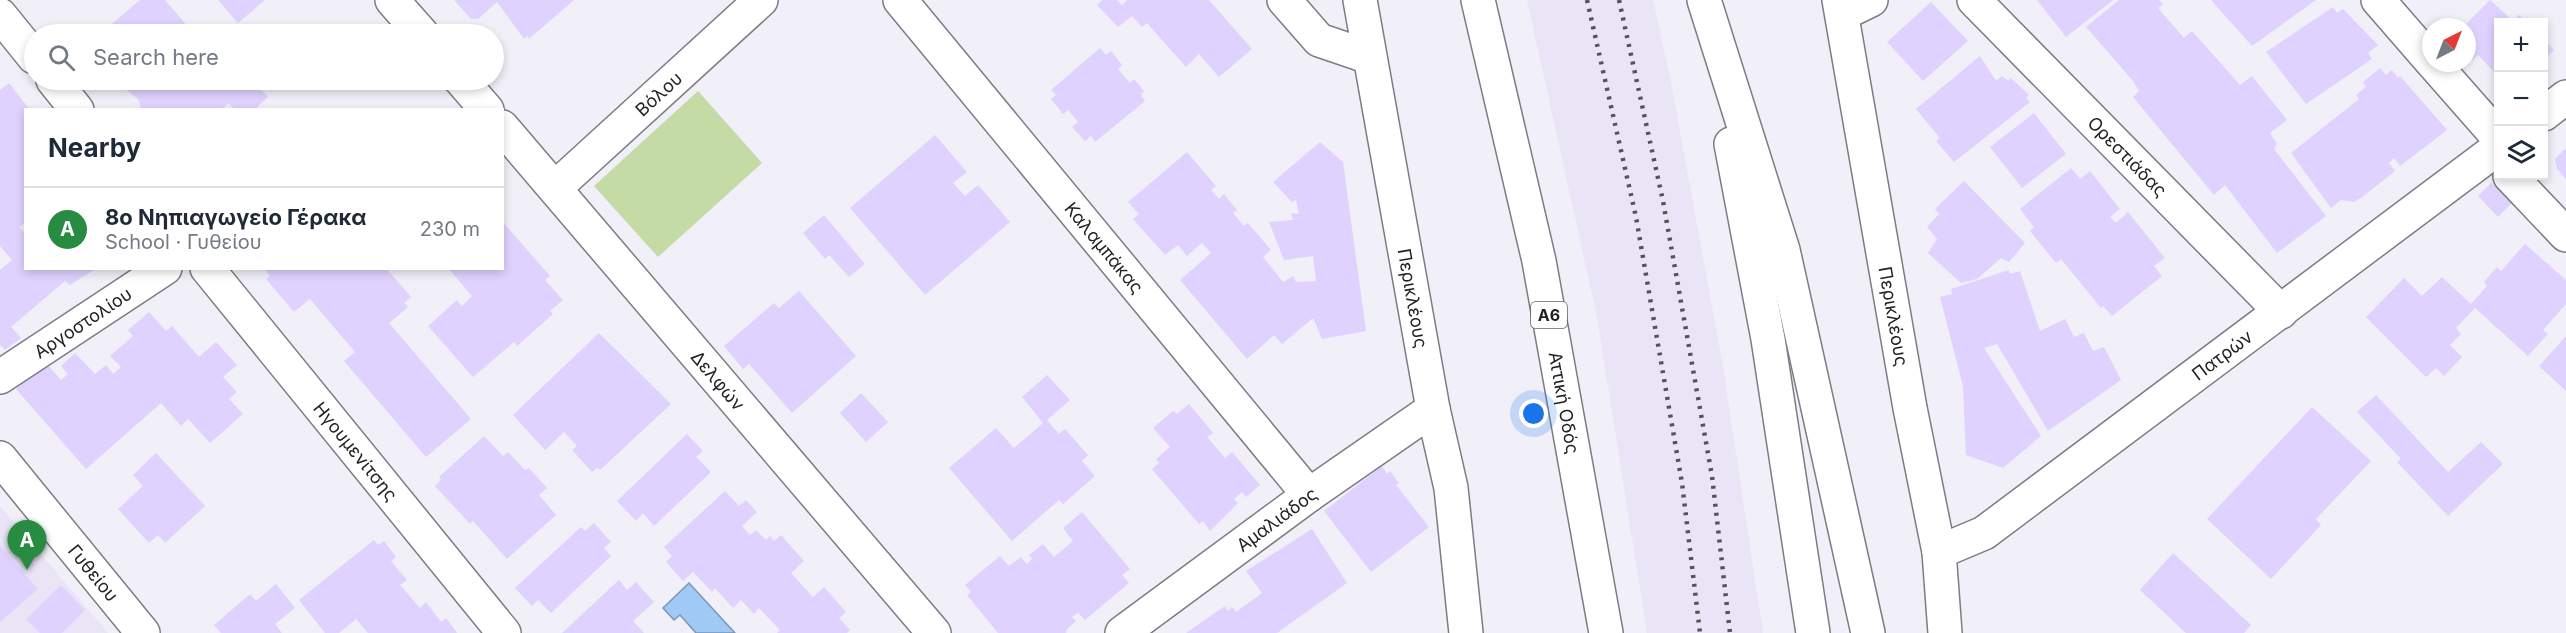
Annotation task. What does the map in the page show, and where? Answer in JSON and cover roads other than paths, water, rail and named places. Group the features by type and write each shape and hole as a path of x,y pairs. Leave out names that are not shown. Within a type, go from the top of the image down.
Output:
{"main road":[{"path":"392,0 413,24"},
{"name":"Βόλου","path":"555,188 760,0"},
{"name":"Καλαμπάκας","path":"900,0 1309,495"},
{"path":"1284,0 1319,40 1369,57"},
{"name":"Περικλέους","path":"1360,0 1433,410 1451,488 1466,633"},
{"name":"Αττική Οδός","path":"1478,0 1539,261 1606,633"},
{"path":"1703,0 1768,339 1814,633"},
{"path":"1703,0 1783,250 1868,633"},
{"path":"1841,7 1871,0"},
{"name":"Ορεστιάδας","path":"1974,0 2281,312"},
{"path":"2378,0 2422,51"},
{"name":"Περικλέους","path":"1841,7 1910,408 1939,552 1945,633"},
{"path":"0,15 24,45"},
{"path":"2439,72 2494,149"},
{"path":"61,90 75,108"},
{"path":"470,90 485,108"},
{"path":"2548,111 2566,97"},
{"name":"Δελφών","path":"504,129 934,633"},
{"name":"Πατρών","path":"1939,552 1984,533 2281,312 2494,160"},
{"path":"2519,180 2566,235"},
{"name":"Αργοστολίου","path":"0,377 162,270"},
{"name":"Ηγουμενίτσης","path":"209,270 504,633"},
{"name":"Αμαλιάδος","path":"1122,633 1309,495 1433,410"},
{"name":"Γυθείου","path":"0,458 143,633"}],"water":[{"path":"689,583 735,633 696,633 680,615 674,620 663,608"}],"railway":[{"path":"1587,0 1636,217 1682,483 1700,633"},
{"path":"1619,0 1663,201 1712,476 1730,633"}],"place":[{"name":"8ο Νηπιαγωγείο Γέρακα","path":"27,570"}]}
